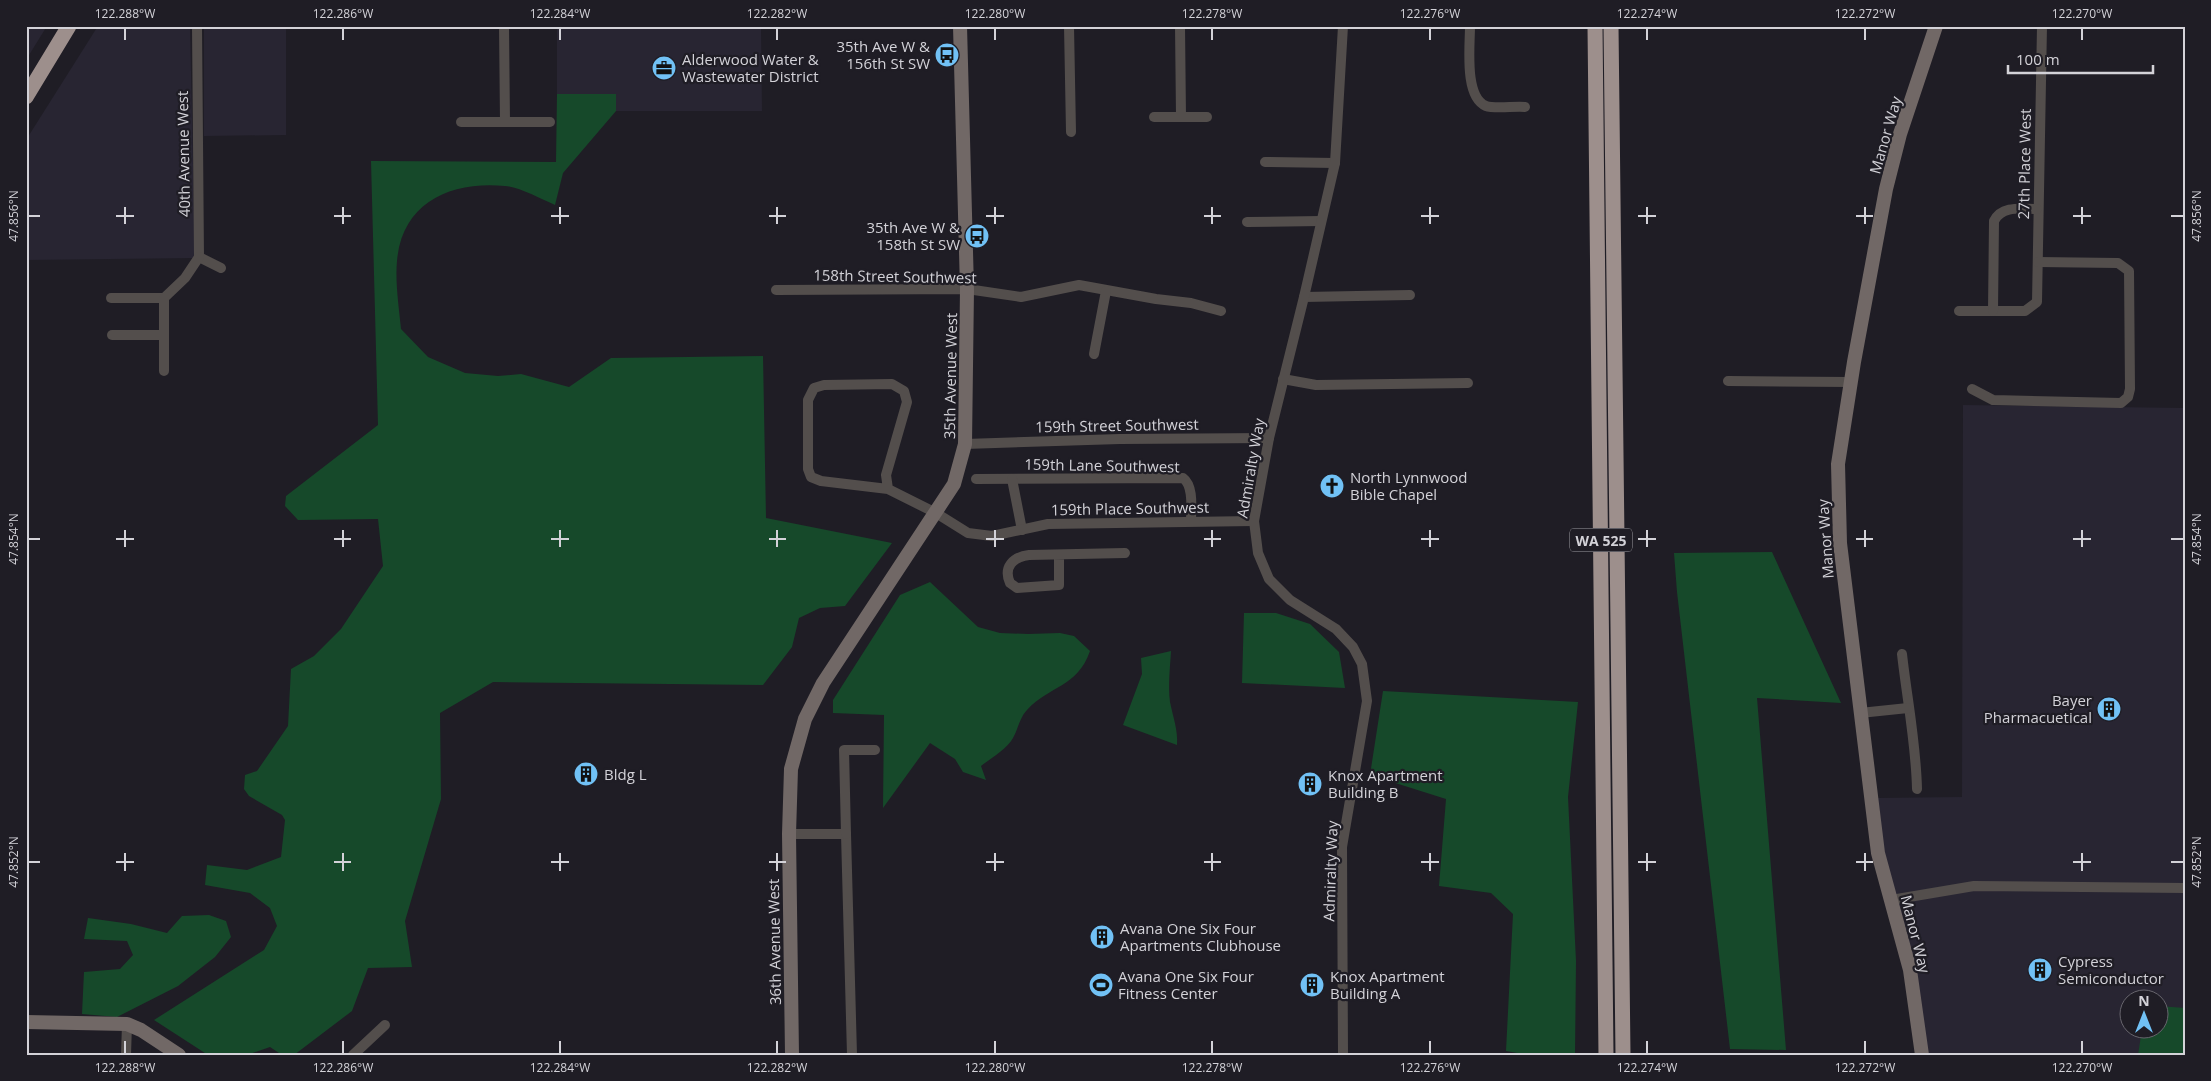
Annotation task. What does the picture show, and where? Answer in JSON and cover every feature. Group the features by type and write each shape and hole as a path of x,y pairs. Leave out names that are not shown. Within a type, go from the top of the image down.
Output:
{"highway":[{"path":"26,97 69,26"},
{"name":"WA 525","path":"1595,26 1606,1055"},
{"name":"WA 525","path":"1611,26 1623,1055"}],"street":[{"name":"40th Avenue West","path":"197,26 199,257"},
{"path":"504,26 505,122"},
{"name":"35th Avenue West","path":"791,769 805,719 823,683 954,484 966,444 967,289 960,26"},
{"path":"1069,26 1071,132"},
{"path":"1180,26 1181,116"},
{"name":"Admiralty Way","path":"1343,26 1334,163 1322,221 1269,438 1254,521 1258,553 1269,579 1290,600 1336,629 1353,647 1362,664 1364,674 1367,701 1342,847 1343,1055"},
{"path":"1470,26 1471,87 1476,98 1486,106 1524,106"},
{"name":"Manor Way","path":"1922,1055 1910,970 1878,853 1840,543 1837,502 1838,464 1850,382 1886,189 1900,134 1936,26"},
{"name":"27th Place West","path":"1993,311 2025,311 2037,302 2042,26"},
{"path":"1154,117 1207,117"},
{"path":"461,122 550,122"},
{"path":"1265,162 1334,163"},
{"path":"1959,311 1993,311 1994,221 1998,214 2006,209 2038,209"},
{"path":"1247,222 1322,221"},
{"path":"111,298 164,298 185,278 199,257 221,268"},
{"path":"1972,389 1993,400 2121,403 2128,397 2130,389 2129,271 2118,263 2038,262"},
{"name":"158th Street Southwest","path":"776,290 967,289 1021,297 1079,286 1191,303 1221,310"},
{"path":"1094,354 1106,291"},
{"path":"1304,297 1410,296"},
{"path":"164,298 164,371"},
{"path":"112,335 164,335"},
{"path":"1283,379 1316,385 1468,383"},
{"path":"1728,381 1850,382"},
{"name":"159th Place Southwest","path":"888,489 886,475 907,402 904,391 892,384 814,388 808,400 808,469 811,477 821,481 888,489 936,513 968,533 992,536 1048,524 1254,521"},
{"name":"159th Street Southwest","path":"966,444 1120,439 1269,438"},
{"name":"159th Lane Southwest","path":"976,479 1183,478 1189,487 1192,522"},
{"path":"1012,479 1022,530"},
{"path":"1059,555 1059,585 1017,588 1010,583 1008,576 1009,567 1012,560 1019,556 1125,553"},
{"path":"1902,654 1908,708 1916,753 1917,789"},
{"path":"1860,713 1908,708"},
{"path":"852,1055 844,750 875,750"},
{"name":"36th Avenue West","path":"791,769 789,834 792,1055"},
{"path":"789,834 846,834"},
{"path":"1891,900 1974,886 2185,888"},
{"path":"26,1022 127,1024 141,1030 180,1055"},
{"path":"126,1055 127,1024"},
{"path":"353,1055 385,1025"}],"shaded area":[{"path":"26,26 47,26 26,60"},
{"path":"98,26 190,26 195,258 26,260 26,140"},
{"path":"204,26 286,26 286,135 204,136"},
{"path":"557,26 761,26 762,111 616,111 615,94 557,94"},
{"path":"1963,405 2185,408 2185,1055 1922,1055 1891,900 1877,798 1962,797"}],"green space":[{"path":"557,94 616,94 616,111 563,173 555,205 517,189 485,185 466,187 448,192 419,210 408,224 401,241 397,261 401,329 428,357 465,373 498,376 521,374 569,387 611,358 763,356 766,518 892,543 845,606 820,608 799,618 792,647 763,685 493,682 440,713 441,799 405,921 412,967 368,968 352,1011 294,1055 282,1055 270,1047 247,1055 208,1055 154,1020 264,950 277,926 270,908 250,893 205,885 207,865 247,870 281,857 285,820 282,815 249,796 244,789 245,775 257,771 288,726 291,669 314,656 341,629 383,566 378,519 298,520 285,506 286,496 378,425 371,161 556,162"},
{"path":"1772,552 1841,703 1757,698 1786,1050 1730,1049 1674,553"},
{"path":"930,582 978,627 1000,633 1060,633 1074,636 1090,651 1085,663 1078,672 1027,710 1010,742 1003,750 981,766 986,780 963,772 955,759 930,743 883,808 884,715 833,713 833,700 900,595"},
{"path":"1244,613 1276,613 1310,624 1339,652 1345,688 1242,683"},
{"path":"1171,651 1169,696 1176,729 1177,745 1123,725 1142,674 1141,658"},
{"path":"1383,691 1578,702 1568,797 1576,961 1575,1055 1529,1055 1506,1051 1513,914 1491,893 1439,886 1446,799 1370,775"},
{"path":"209,915 226,921 231,937 215,957 178,986 117,1017 82,1014 84,972 120,969 133,955 127,941 84,939 88,918 131,924 167,933 182,916"},
{"path":"2168,1007 2185,1008 2185,1055 2138,1055 2141,1038 2168,1038"}],"place":[{"name":"35th Ave W & 156th St SW","path":"947,55"},
{"name":"Alderwood Water & Wastewater District","path":"664,68"},
{"name":"35th Ave W & 158th St SW","path":"977,236"},
{"name":"North Lynnwood Bible Chapel","path":"1332,486"},
{"name":"Bayer Pharmacuetical","path":"2109,709"},
{"name":"Bldg L","path":"586,774"},
{"name":"Knox Apartment Building B","path":"1310,784"},
{"name":"Avana One Six Four Apartments Clubhouse","path":"1102,937"},
{"name":"Cypress Semiconductor","path":"2040,970"},
{"name":"Avana One Six Four Fitness Center","path":"1101,985"},
{"name":"Knox Apartment Building A","path":"1312,985"}]}
